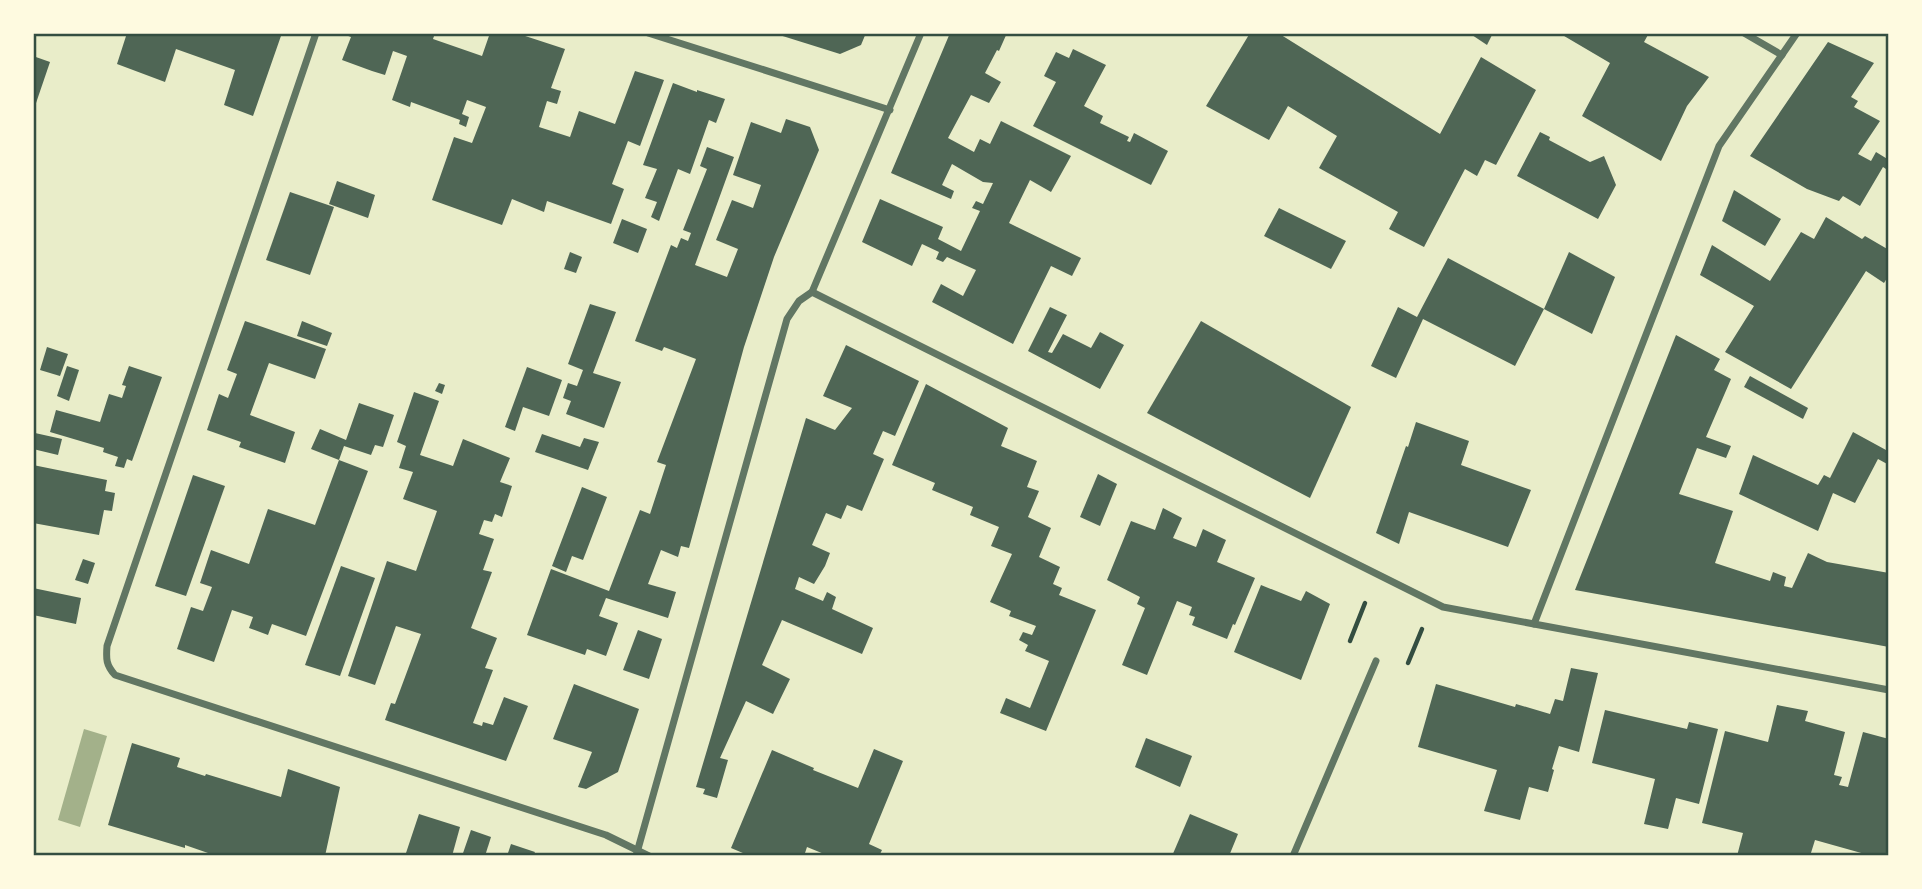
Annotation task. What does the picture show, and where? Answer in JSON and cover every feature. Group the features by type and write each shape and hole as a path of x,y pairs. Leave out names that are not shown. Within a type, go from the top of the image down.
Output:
{"street":[{"path":"316,33 107,646 108,667 115,675 606,835 637,853 649,856"},
{"path":"648,33 890,110"},
{"path":"637,853 787,319 799,301 813,292 921,33"},
{"path":"1744,33 1782,55"},
{"path":"1534,624 1719,146 1797,33"},
{"path":"813,292 1443,607 1889,691"},
{"path":"1293,856 1377,661"}],"path":[{"path":"1349,645 1378,574"},
{"path":"1403,674 1433,602"}],"shaded area":[{"path":"84,729 107,736 80,827 58,820"}],"building":[{"path":"127,33 282,33 253,116 224,105 235,70 176,49 165,82 117,64"},
{"path":"340,33 435,33 433,39 482,56 490,33 516,33 565,49 551,88 561,91 557,104 547,101 539,127 570,137 579,111 615,124 635,71 664,80 640,146 628,141 612,184 624,189 611,224 547,201 544,212 512,199 502,225 432,200 454,137 472,143 486,107 467,100 462,114 469,117 466,127 459,124 460,120 411,102 410,107 392,100 407,56 393,51 385,75 372,71 342,60 351,37"},
{"path":"773,33 866,33 861,45 840,54"},
{"path":"950,33 1007,33 985,73 1001,82 989,103 971,95 948,138 974,152 980,139 990,144 1001,121 1071,156 1051,192 1030,180 1009,223 1081,258 1072,276 1051,266 1013,344 932,302 941,284 963,296 976,270 947,257 943,262 936,259 939,252 922,244 912,266 862,242 880,199 943,227 938,239 961,251 980,211 972,208 976,201 983,204 993,183 983,182 952,164 942,185 954,191 951,199 891,173"},
{"path":"1250,33 1278,33 1440,134 1481,57 1536,90 1496,165 1485,160 1477,176 1465,169 1424,247 1389,229 1398,212 1319,168 1337,136 1288,106 1269,140 1206,106"},
{"path":"1469,33 1493,33 1487,45"},
{"path":"1559,33 1649,33 1644,42 1709,77 1687,106 1661,161 1582,116 1610,63"},
{"path":"1828,42 1874,63 1851,97 1858,101 1854,107 1880,121 1858,154 1871,161 1876,152 1889,160 1889,171 1883,167 1860,206 1843,196 1839,201 1807,189 1750,156"},
{"path":"1073,49 1106,65 1084,106 1103,116 1100,123 1129,137 1127,141 1130,142 1134,133 1168,151 1151,185 1033,126 1056,82 1044,76 1056,52 1069,58"},
{"path":"33,56 50,62 34,109 33,109"},
{"path":"673,83 725,99 716,123 709,120 690,174 678,169 659,221 651,217 657,202 645,198 657,169 643,165"},
{"path":"786,119 810,127 819,150 774,257 744,347 689,548 681,546 678,557 661,550 648,584 676,592 668,618 606,598 599,616 618,623 606,656 587,649 585,655 527,635 551,569 609,591 640,510 650,514 666,465 657,462 696,359 664,347 662,351 635,341 671,245 677,248 681,238 688,241 691,233 683,230 707,169 700,166 707,147 734,157 695,265 727,277 738,249 716,240 732,200 753,208 761,185 733,175 751,122 781,133"},
{"path":"1540,132 1550,137 1549,140 1590,162 1604,156 1616,185 1598,219 1517,176"},
{"path":"337,181 375,195 368,218 329,204"},
{"path":"1734,190 1781,219 1765,246 1722,221"},
{"path":"290,192 334,207 310,275 266,260"},
{"path":"1279,208 1346,241 1331,269 1264,236"},
{"path":"1826,217 1862,239 1865,236 1889,250 1889,275 1884,283 1866,271 1791,389 1725,352 1754,306 1700,275 1712,245 1770,281 1801,232 1814,239"},
{"path":"622,219 647,229 638,253 613,243"},
{"path":"570,252 582,257 576,273 564,269"},
{"path":"1569,252 1615,277 1592,334 1544,309"},
{"path":"1448,258 1544,309 1515,366 1423,319 1396,378 1371,366 1398,307 1417,317"},
{"path":"590,304 616,312 593,373 621,382 604,428 566,414 571,401 563,398 568,383 577,386 583,370 568,364"},
{"path":"1050,307 1067,315 1048,352 1052,353 1063,334 1091,348 1100,332 1124,345 1100,389 1028,351"},
{"path":"245,321 326,349 315,379 269,363 250,415 295,432 285,463 239,447 241,442 207,430 219,394 228,398 237,374 227,370"},
{"path":"302,321 332,333 327,346 297,336"},
{"path":"1201,321 1351,407 1310,498 1147,413"},
{"path":"1676,335 1720,359 1714,370 1731,379 1706,437 1731,446 1726,458 1697,448 1679,494 1733,511 1715,563 1770,581 1773,572 1786,577 1784,586 1792,588 1808,553 1827,562 1889,573 1889,647 1575,590"},
{"path":"846,345 919,381 895,436 883,431 873,454 884,459 862,511 847,505 841,519 826,513 812,545 830,553 825,566 814,584 799,577 795,589 823,601 827,592 836,597 832,609 873,628 862,654 782,620 762,665 790,679 773,714 746,701 720,758 728,760 717,798 703,794 705,789 696,787 806,418 835,430 852,408 823,396"},
{"path":"47,347 68,354 60,376 40,370"},
{"path":"67,366 79,370 69,401 57,396"},
{"path":"129,366 162,377 132,461 127,459 124,468 115,466 118,457 103,452 104,448 50,432 56,410 100,422 109,394 122,398 126,386 122,385"},
{"path":"527,367 562,380 549,416 523,407 515,431 505,427"},
{"path":"1750,376 1808,408 1803,419 1744,387"},
{"path":"439,383 445,385 442,394 435,391"},
{"path":"926,384 1008,428 1001,446 1037,461 1027,487 1039,491 1028,517 1051,528 1039,557 1060,567 1053,584 1062,588 1059,595 1096,610 1046,731 1000,713 1006,698 1030,708 1049,661 1025,651 1028,645 1019,640 1023,632 1032,635 1036,626 1009,616 1011,611 990,602 1012,554 991,546 999,527 970,515 973,507 932,490 935,483 892,465"},
{"path":"414,392 439,401 420,455 453,466 463,439 510,458 500,482 512,486 502,517 495,514 492,522 484,520 479,534 494,539 483,570 492,572 471,628 497,638 485,668 493,670 473,723 493,725 504,697 528,706 506,761 385,720 391,703 395,704 421,634 396,626 375,685 348,676 387,561 416,571 437,511 403,499 413,472 399,468 406,446 397,442"},
{"path":"359,403 394,415 383,447 375,445 371,455 344,446 339,460 311,449 320,429 346,440"},
{"path":"1416,422 1469,441 1461,465 1531,490 1508,547 1409,512 1399,544 1376,533"},
{"path":"1853,432 1886,450 1889,446 1889,465 1878,459 1855,503 1833,493 1818,531 1739,494 1753,455 1818,485 1824,475 1830,478"},
{"path":"35,433 62,439 58,455 33,449"},
{"path":"542,434 580,447 584,438 599,442 588,470 535,452"},
{"path":"339,460 368,471 306,636 272,624 268,635 249,628 253,617 232,610 214,662 177,649 191,607 203,611 212,587 200,583 211,550 249,564 268,509 315,525"},
{"path":"33,465 107,480 105,491 115,493 112,511 104,510 99,535 33,523"},
{"path":"1098,474 1117,484 1100,526 1080,517"},
{"path":"193,475 225,486 186,596 155,586"},
{"path":"582,487 607,497 583,560 572,556 566,572 552,566"},
{"path":"1163,508 1182,518 1173,538 1196,547 1203,529 1226,540 1217,562 1255,578 1227,639 1192,625 1195,617 1189,615 1192,607 1177,601 1147,675 1122,665 1145,608 1137,604 1140,597 1107,580 1131,521 1155,530"},
{"path":"83,559 95,563 88,584 75,580"},
{"path":"341,566 375,578 340,676 305,665"},
{"path":"1261,585 1301,601 1306,591 1330,604 1301,680 1234,652"},
{"path":"33,588 81,598 76,624 33,615"},
{"path":"638,630 662,639 649,679 623,670"},
{"path":"1571,668 1598,673 1579,752 1559,746 1548,792 1529,787 1520,820 1484,811 1497,770 1418,747 1436,684 1515,707 1516,704 1550,714 1555,699 1563,701"},
{"path":"574,684 639,709 618,772 586,789 578,787 592,752 553,739"},
{"path":"1777,705 1808,711 1805,721 1845,732 1834,775 1842,777 1839,785 1848,787 1863,732 1889,739 1889,856 1872,856 1815,840 1810,856 1737,856 1743,833 1702,823 1725,731 1768,742"},
{"path":"1605,710 1687,729 1689,722 1718,729 1699,804 1676,798 1668,829 1644,824 1655,779 1592,763"},
{"path":"1146,738 1192,756 1180,787 1135,767"},
{"path":"132,743 180,758 177,767 281,797 288,769 340,787 325,856 207,856 208,853 185,845 185,848 108,825"},
{"path":"874,749 903,761 869,844 882,850 879,856 829,856 807,847 804,856 750,856 731,848 772,750 858,788"},
{"path":"419,814 460,827 452,856 405,856"},
{"path":"1190,814 1238,834 1229,856 1172,856"},
{"path":"471,830 491,837 485,856 462,856"},
{"path":"511,844 535,852 533,856 507,856"}]}
